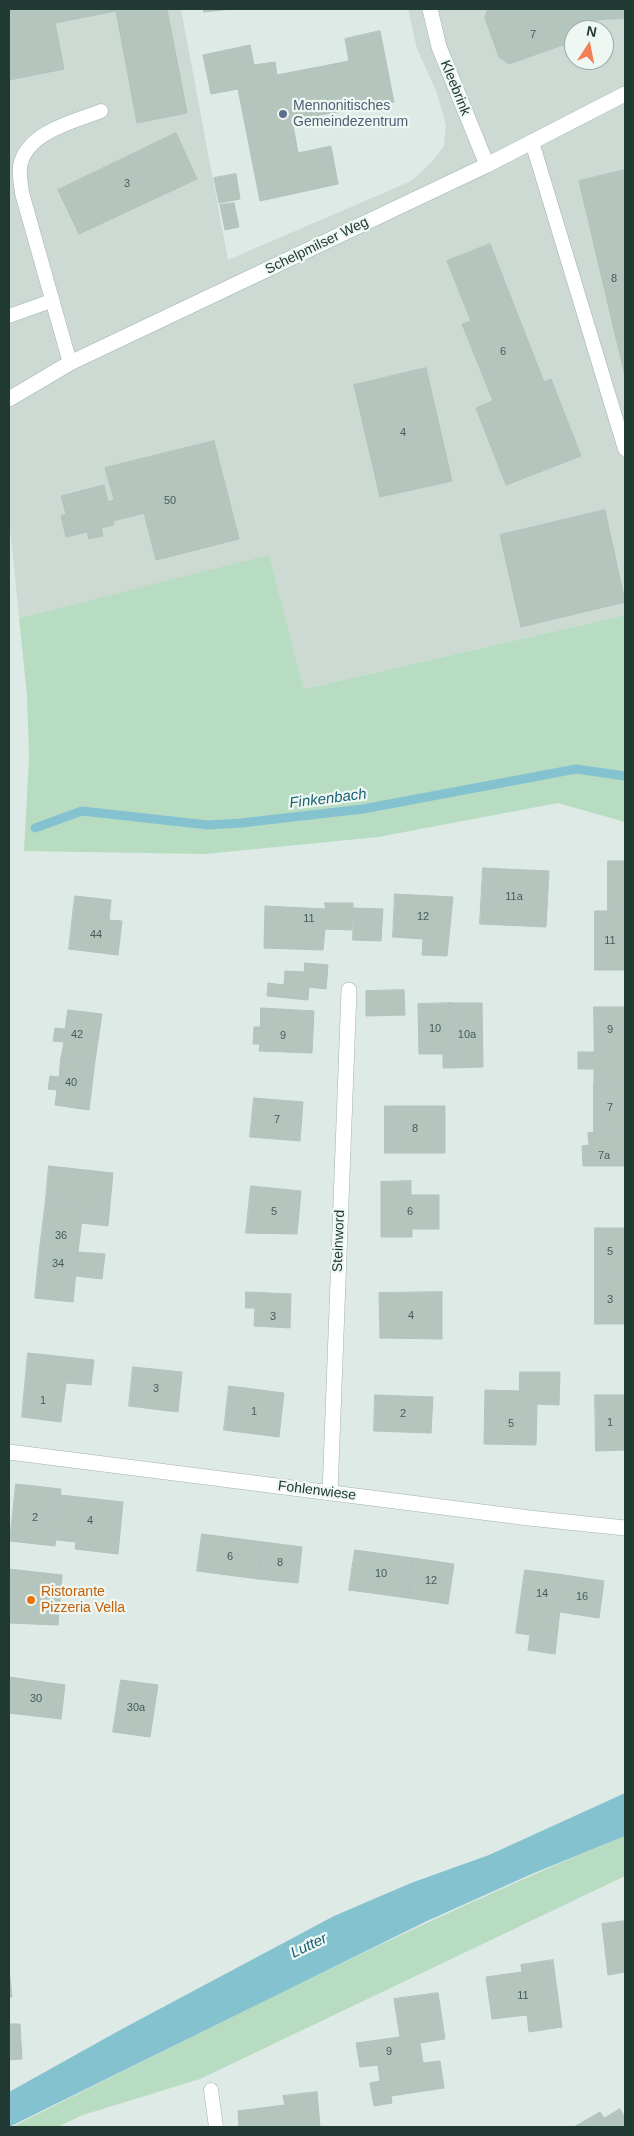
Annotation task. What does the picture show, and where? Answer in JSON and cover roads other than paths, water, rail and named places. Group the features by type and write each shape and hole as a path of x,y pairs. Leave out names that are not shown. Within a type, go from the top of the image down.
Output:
{"street":[{"name":"Kleebrink","path":"430,9 439,47 487,165"},
{"name":"Schelpmilser Weg","path":"9,399 70,363 487,165 625,94"},
{"name":"Steinword","path":"330,1493 349,990"},
{"name":"Fohlenwiese","path":"9,1452 529,1518 625,1528"}],"lane":[{"path":"70,363 22,194 20,167 27,148 40,138 101,110"},
{"path":"532,142 625,449"},
{"path":"9,316 51,301"},
{"path":"211,2090 216,2127"}],"water":[{"name":"Lutter","path":"625,1793 625,1836 534,1873 427,1921 9,2127 9,2092 122,2029 334,1916 411,1883 489,1855"}],"waterway":[{"name":"Finkenbach","path":"35,828 82,811 208,825 241,823 363,809 576,769 625,776"}],"place":[{"name":"Mennonitisches Gemeindezentrum","path":"283,114"},
{"name":"Ristorante Pizzeria Vella","path":"31,1600"}]}
